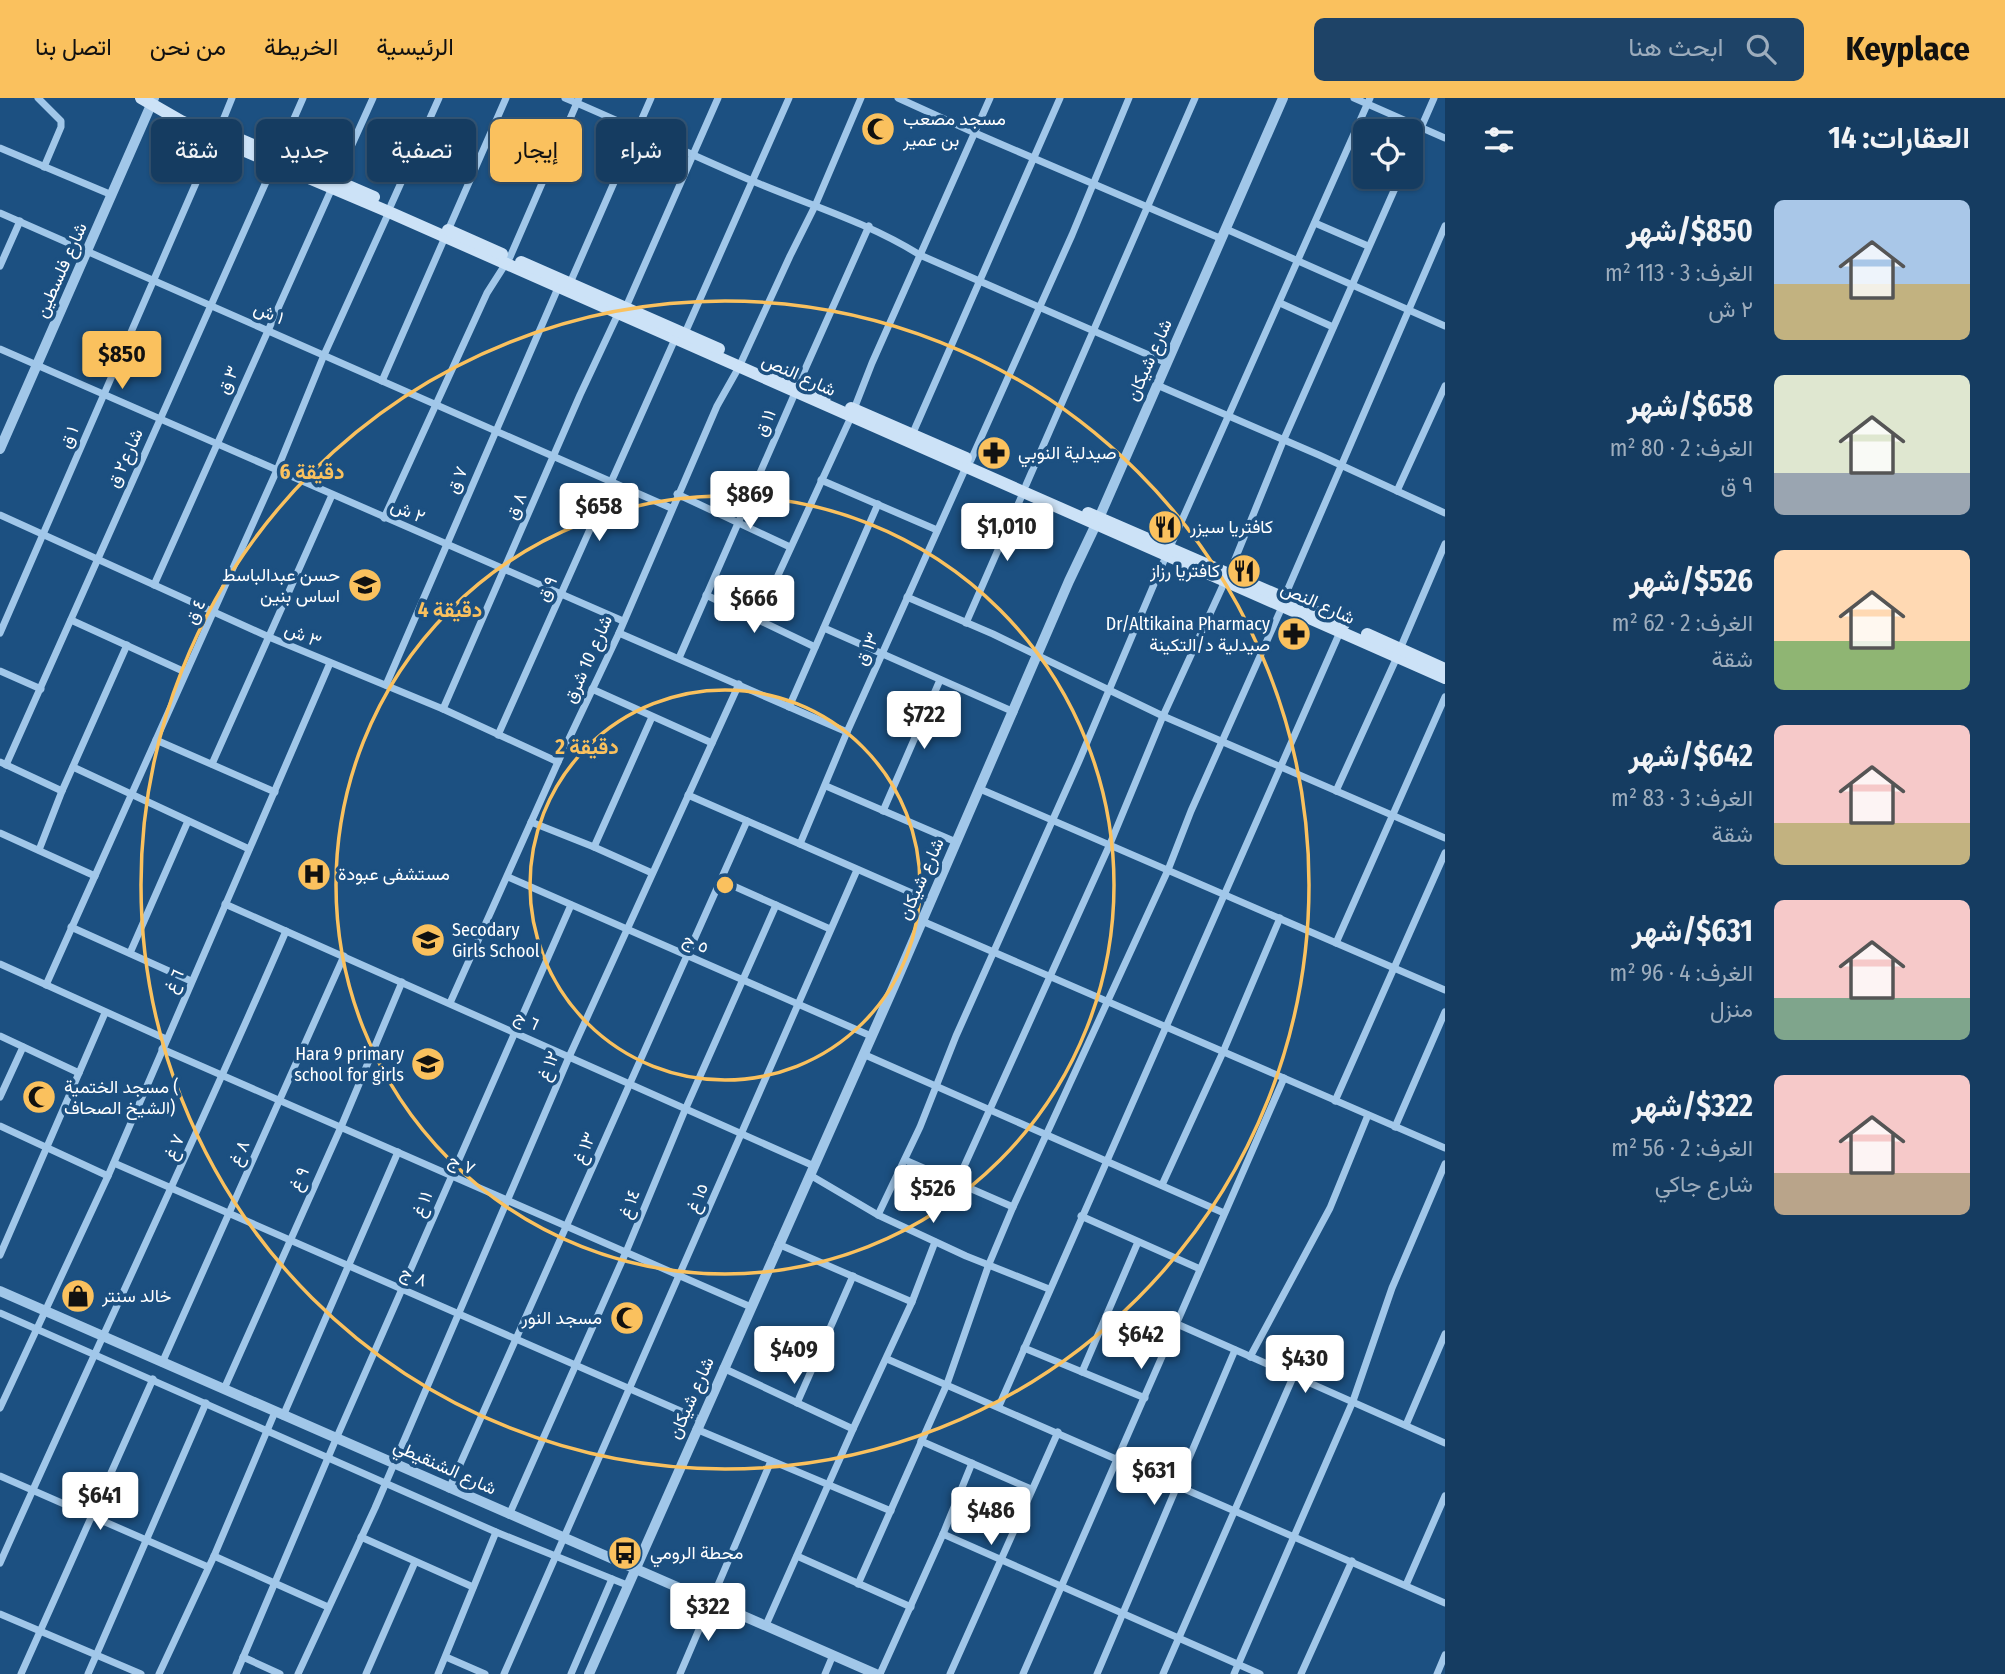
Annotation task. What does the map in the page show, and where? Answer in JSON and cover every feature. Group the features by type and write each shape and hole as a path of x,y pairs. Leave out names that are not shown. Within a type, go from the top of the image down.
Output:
{"main road":[{"name":"شارع النص","path":"150,100 189,119"},
{"name":"شارع النص","path":"150,100 192,119"},
{"name":"شارع النص","path":"329,182 1398,653 1445,678"},
{"name":"شارع النص","path":"853,413 912,435 968,464"},
{"name":"شارع النص","path":"1283,603 1340,632 1445,668"}],"street":[{"path":"38,98 61,121 44,167"},
{"name":"١ ق","path":"223,119 232,98"},
{"name":"شارع٢ ق","path":"294,119 303,98"},
{"name":"٣ ق","path":"154,585 373,98"},
{"name":"٤ ق","path":"46,985 277,470 324,355 439,98"},
{"path":"382,381 506,98"},
{"path":"565,98 578,100 615,119"},
{"name":"٧ ق","path":"642,119 651,98"},
{"name":"٨ ق","path":"443,709 554,456 718,98"},
{"name":"٩ ق","path":"498,735 789,98"},
{"name":"شارع 10 شرق","path":"450,1003 619,633 717,405 741,363 815,206 862,98"},
{"path":"898,98 1147,206 1299,260 1445,326"},
{"path":"918,107 922,98"},
{"path":"757,621 853,413 990,98"},
{"path":"912,435 1060,98"},
{"name":"١٣ ق","path":"800,844 907,597 1040,307 1129,98"},
{"path":"966,622 1195,98"},
{"name":"شارع شيكان","path":"589,1674 1283,98"},
{"path":"1354,98 1368,101 1405,119"},
{"path":"1423,125 1434,98"},
{"name":"شارع فلسطين","path":"0,449 89,250 150,100"},
{"path":"384,518 487,293 507,261 578,100"},
{"path":"878,1215 905,1160 993,952 1368,101"},
{"path":"1423,127 1445,138"},
{"path":"0,148 112,195"},
{"path":"686,152 752,181 842,214 920,255 1167,363"},
{"name":"١ ق","path":"0,633 106,394 195,182"},
{"name":"شارع٢ ق","path":"3,763 41,689 265,182"},
{"name":"٧ ق","path":"386,685 495,431 613,182"},
{"path":"957,1182 1110,844 1163,716 1227,578 1284,439 1394,189"},
{"name":"١ ش","path":"0,213 671,508"},
{"path":"0,265 20,221"},
{"path":"1315,223 1368,246"},
{"name":"١١ ق","path":"679,658 869,226"},
{"path":"858,1584 947,1384 989,1264 1013,1207 1168,870 1191,811 1445,226"},
{"path":"1280,303 1333,327"},
{"name":"٢ ش","path":"0,349 623,621"},
{"path":"1157,385 1284,439 1445,513"},
{"path":"1397,491 1445,386"},
{"path":"821,480 937,530"},
{"path":"677,494 790,547"},
{"path":"212,764 332,495"},
{"path":"789,707 878,504"},
{"name":"٣ ش","path":"0,515 269,637 443,709 558,762"},
{"path":"1336,791 1445,544"},
{"path":"706,595 815,647"},
{"path":"907,597 966,622 1163,716 1445,838"},
{"path":"71,620 185,672"},
{"path":"824,628 1014,712"},
{"path":"999,1406 1340,632"},
{"path":"619,633 847,732"},
{"path":"38,850 127,645"},
{"name":"٦ غ","path":"0,1408 114,1163 330,663"},
{"path":"0,671 41,689"},
{"path":"883,811 940,680"},
{"name":"١٢ غ","path":"298,1674 386,1483 569,1057 739,684"},
{"path":"592,689 712,743"},
{"path":"1336,943 1445,697"},
{"path":"594,846 653,717"},
{"path":"156,740 275,792"},
{"path":"3,763 62,791"},
{"path":"73,767 249,849"},
{"path":"826,786 956,842"},
{"path":"980,789 1445,990"},
{"path":"688,795 930,901"},
{"path":"130,953 188,821"},
{"name":"١٣ غ","path":"449,1489 747,821"},
{"path":"531,822 594,846 652,873"},
{"path":"0,833 95,876"},
{"path":"1335,1101 1445,853"},
{"name":"١٥ غ","path":"504,1674 857,870"},
{"name":"٥ ج","path":"508,877 871,1036"},
{"path":"720,880 830,929"},
{"name":"٦ ج","path":"225,904 741,1134 812,1171 878,1215 935,1242 1049,1289"},
{"name":"١١ غ","path":"236,1674 336,1439 571,905"},
{"name":"١٤ غ","path":"509,1514 776,905"},
{"path":"1162,1185 1280,918"},
{"path":"922,920 1445,1148"},
{"path":"71,928 191,981"},
{"name":"٧ غ","path":"0,1563 93,1354 172,1190 286,931"},
{"name":"٨ غ","path":"162,1363 344,956"},
{"path":"0,964 166,1039"},
{"name":"٩ غ","path":"224,1390 402,982"},
{"path":"1395,1127 1445,1012"},
{"path":"0,1255 105,1013"},
{"path":"0,1036 79,1073"},
{"path":"0,1097 23,1047"},
{"name":"٧ ج","path":"162,1049 751,1307"},
{"path":"863,1054 1224,1213"},
{"path":"1023,1674 1284,1078"},
{"path":"1250,1357 1330,1208 1368,1115"},
{"path":"0,1126 108,1176"},
{"path":"159,1674 398,1152"},
{"path":"905,1160 1013,1207"},
{"name":"٨ ج","path":"114,1163 630,1388 771,1461 891,1511"},
{"path":"1234,1674 1353,1401 1392,1288 1445,1164"},
{"path":"1081,1216 1200,1269"},
{"path":"766,1626 887,1359 935,1242"},
{"path":"1082,1372 1138,1242"},
{"path":"778,1244 912,1302"},
{"path":"797,1402 853,1276"},
{"name":"شارع الشنقيطي","path":"0,1291 878,1674"},
{"path":"0,1313 496,1532 627,1585"},
{"path":"1177,1324 1445,1443"},
{"path":"1406,1425 1445,1334"},
{"path":"1024,1348 1144,1398"},
{"path":"1097,1674 1236,1350"},
{"path":"887,1359 1445,1602"},
{"path":"723,1368 853,1429"},
{"path":"170,1386 178,1369"},
{"path":"1163,1674 1294,1375"},
{"path":"21,1674 153,1379"},
{"path":"88,1674 206,1403"},
{"path":"950,1674 1058,1432"},
{"path":"921,1441 1031,1489"},
{"path":"680,1674 771,1461"},
{"path":"878,1674 911,1607 972,1463"},
{"path":"0,1476 208,1567"},
{"path":"1406,1585 1445,1496"},
{"path":"438,1674 496,1532"},
{"path":"943,1534 1260,1674"},
{"path":"361,1537 473,1587"},
{"path":"214,1556 328,1607"},
{"path":"797,1556 911,1607"},
{"path":"1301,1674 1352,1561"},
{"path":"366,1674 415,1562"},
{"path":"571,1674 612,1579"},
{"path":"0,1614 141,1674"},
{"path":"825,1674 833,1655"},
{"path":"1437,1674 1445,1655"},
{"path":"243,1657 280,1674"},
{"path":"446,1657 485,1674"}],"place":[{"name":"مسجد مصعب بن عمير","path":"878,129"},
{"name":"صيدلية النوبي","path":"994,453"},
{"name":"كافتريا سيزر","path":"1165,527"},
{"name":"كافتريا رزاز","path":"1244,571"},
{"name":"حسن عبدالباسط اساس بنين","path":"365,585"},
{"name":"Dr/Altikaina Pharmacy صيدلية د/التكينة","path":"1294,634"},
{"name":"مستشفى عبودة","path":"314,874"},
{"name":"Secodary Girls School","path":"428,940"},
{"name":"Hara 9 primary school for girls","path":"428,1064"},
{"name":"مسجد الختمية ( الشيخ الصحاف)","path":"39,1097"},
{"name":"خالد سنتر","path":"78,1296"},
{"name":"مسجد النور","path":"627,1318"},
{"name":"محطة الرومي","path":"625,1553"}]}
